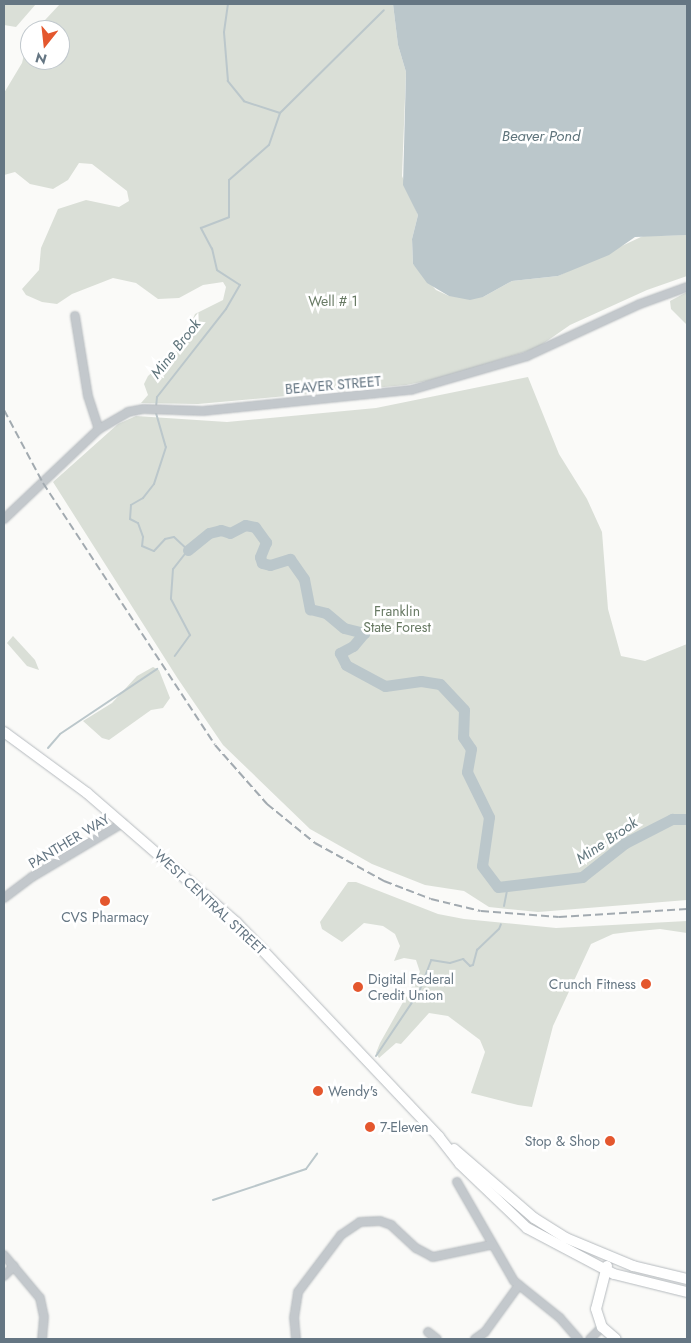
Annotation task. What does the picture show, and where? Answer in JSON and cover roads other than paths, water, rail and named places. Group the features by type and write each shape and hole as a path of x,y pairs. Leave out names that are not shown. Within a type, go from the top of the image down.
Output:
{"main road":[{"name":"WEST CENTRAL STREET","path":"4,732 87,792 236,922 439,1137 460,1164 527,1228 606,1271 687,1292"},
{"name":"WEST CENTRAL STREET","path":"439,1137 534,1218 566,1238 610,1258 687,1279"},
{"path":"610,1258 596,1306 602,1327 616,1339"}],"street":[{"name":"BEAVER STREET","path":"4,519 99,429 128,412 155,410 203,411 411,390 527,356 640,304 687,287"},
{"path":"75,316 88,396 99,429"},
{"name":"PANTHER WAY","path":"4,898 32,877 123,823"},
{"path":"457,1182 490,1245 519,1286 560,1318 578,1339"},
{"path":"296,1339 298,1292 341,1235 360,1222 380,1221 391,1225 416,1248 433,1257 490,1245"},
{"path":"4,1255 40,1298 44,1317 42,1339"},
{"path":"4,1276 14,1266"},
{"path":"475,1339 485,1332 519,1286"},
{"path":"590,1339 602,1327"},
{"path":"428,1332 437,1339"}],"water":[{"name":"Beaver Pond","path":"393,4 687,4 687,235 635,237 609,255 558,276 512,281 483,297 470,300 449,296 427,283 413,264 412,239 418,215 403,185 406,72 398,45"}],"waterway":[{"name":"Mine Brook","path":"156,408 157,397 226,309 240,285 217,270 212,249 201,228 229,217 229,180 269,145 280,113 244,101 228,81 224,32 228,4"},
{"path":"280,113 384,10"},
{"name":"Mine Brook","path":"156,413 166,447 154,484 143,498 131,505 130,519 138,523 143,537 142,546 154,551 165,539 174,537 188,550 173,569 171,599 190,635 175,656"},
{"name":"Mine Brook","path":"188,550 209,533 221,530 230,533 245,525 255,527 266,542 260,557 262,563 270,565 290,559 304,579 310,609 326,613 344,628 364,633 353,646 340,653 346,665 385,686 421,681 440,684 464,710 463,737 471,749 467,772 489,817 482,866 498,887 582,877 625,843 672,819 687,819"},
{"path":"48,748 60,734 157,669"},
{"path":"504,906 508,886"},
{"path":"376,1056 419,992 431,960 450,963 463,959 470,966 473,965 477,950 499,929 501,924"},
{"path":"213,1200 306,1169 317,1154"}],"railway":[{"path":"4,410 43,483 215,745 267,804 315,843 384,881 431,899 481,911 559,917 687,909"}],"place":[{"name":"CVS Pharmacy","path":"105,901"},
{"name":"Crunch Fitness","path":"646,984"},
{"name":"Digital Federal Credit Union","path":"358,987"},
{"name":"Wendy's","path":"318,1091"},
{"name":"7-Eleven","path":"370,1127"},
{"name":"Stop & Shop","path":"610,1141"}],"park label":[{"name":"Well # 1","path":"333,301"},
{"name":"Franklin State Forest","path":"397,620"}]}
